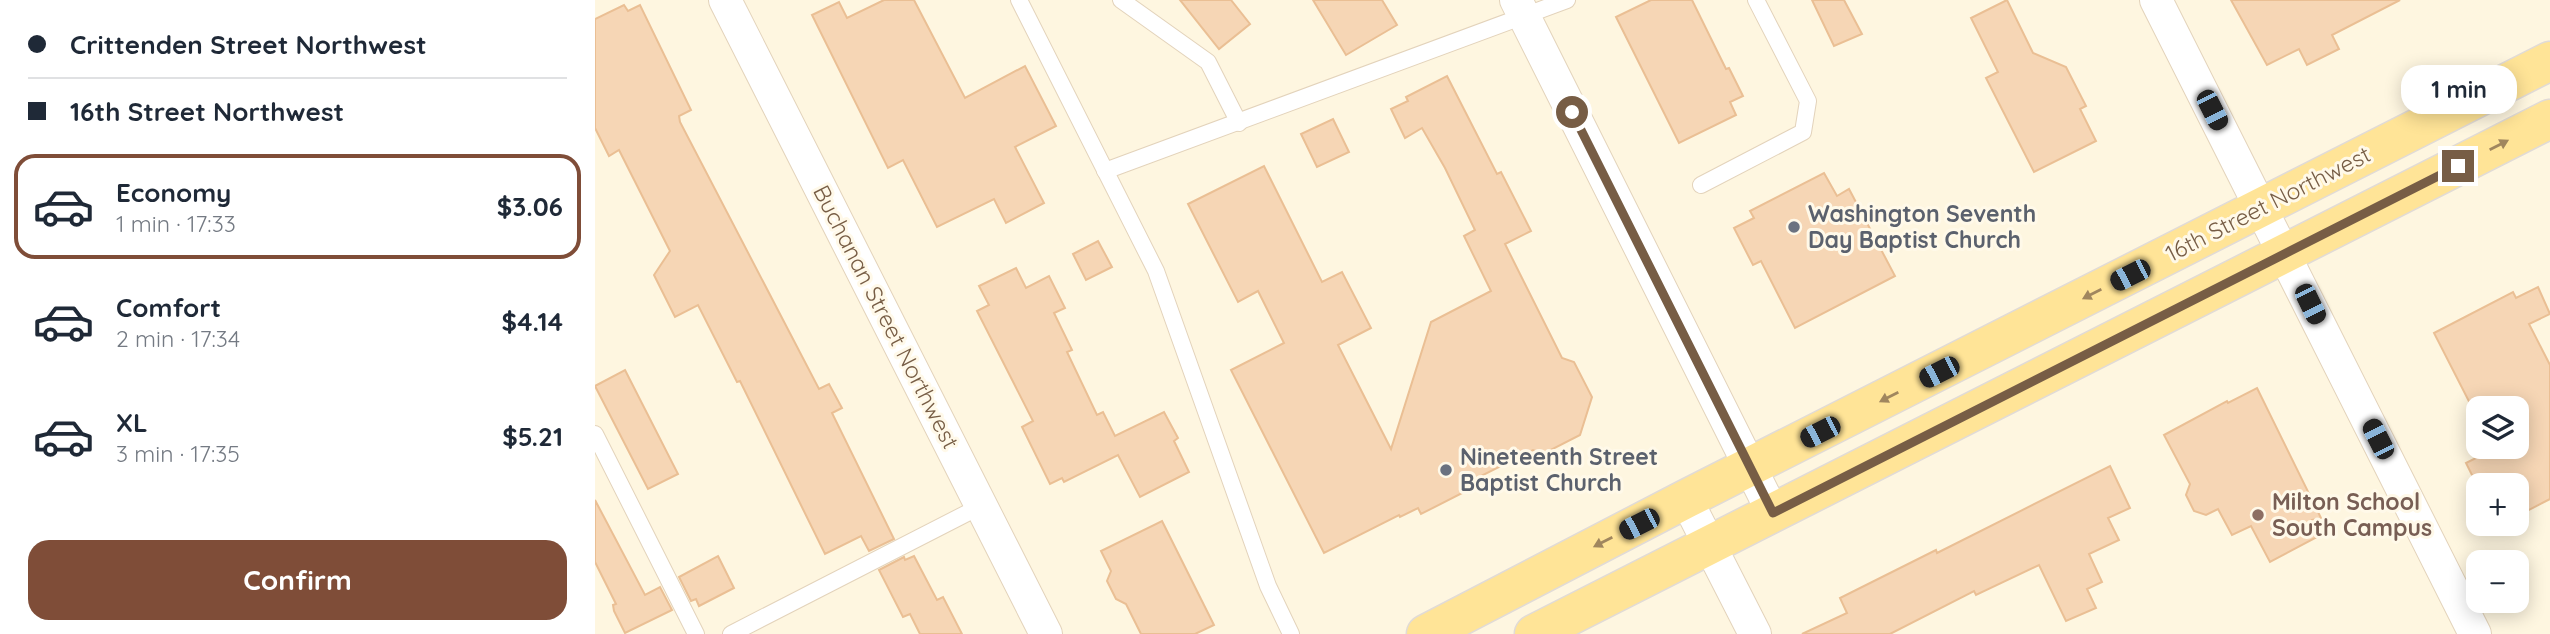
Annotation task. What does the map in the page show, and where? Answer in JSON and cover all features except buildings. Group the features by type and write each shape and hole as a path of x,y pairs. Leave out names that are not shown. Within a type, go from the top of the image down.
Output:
{"main road":[{"name":"16th Street Northwest","path":"1426,634 1686,499 2550,61"},
{"path":"1534,634 2550,119"}],"street":[{"name":"Buchanan Street Northwest","path":"725,0 1046,634"},
{"path":"2156,0 2475,634"},
{"path":"1520,8 1773,513"},
{"path":"1686,499 1755,634"}],"lane":[{"path":"1019,0 1156,271 1268,586 1291,634"},
{"path":"1121,0 1208,62 1239,123"},
{"path":"1105,171 1239,123 1520,8 1567,0"},
{"path":"1700,186 1803,132 1808,101 1756,0"},
{"path":"595,434 696,634"},
{"path":"731,634 981,506"}],"place":[{"name":"Washington Seventh Day Baptist Church","path":"1794,227"},
{"name":"Nineteenth Street Baptist Church","path":"1446,470"},
{"name":"Milton School South Campus","path":"2258,515"}],"route":[{"path":"1572,112 1773,513 2458,166"}]}
